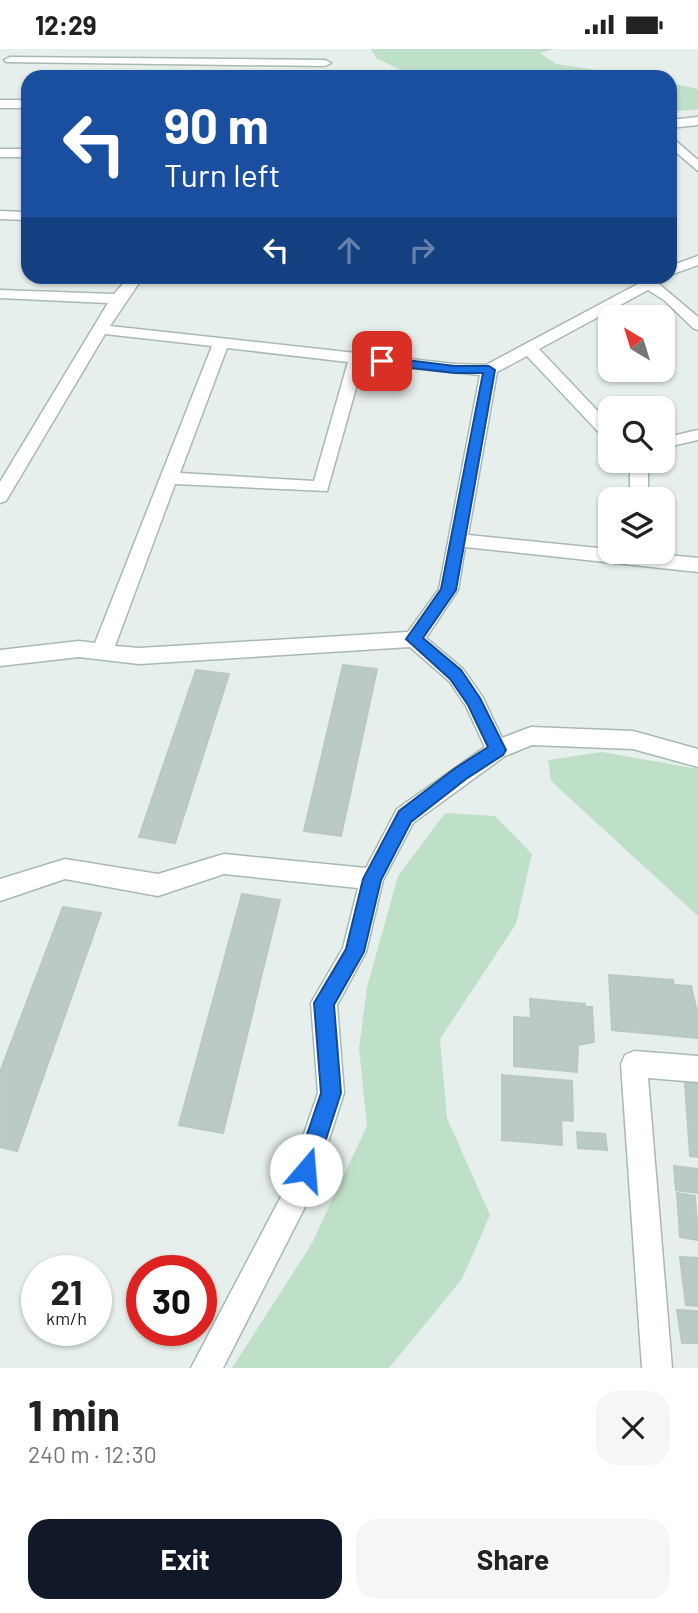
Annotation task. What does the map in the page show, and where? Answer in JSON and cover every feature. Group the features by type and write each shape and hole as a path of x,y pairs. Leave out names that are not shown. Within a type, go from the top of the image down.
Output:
{"street":[{"path":"0,73 21,49"},
{"path":"318,70 334,49"},
{"path":"10,60 325,63"},
{"path":"0,104 21,104"},
{"path":"677,123 698,121"},
{"path":"677,147 698,167"},
{"path":"0,153 21,153"},
{"path":"0,215 21,216"},
{"path":"677,268 698,260"},
{"path":"63,296 69,284"},
{"path":"0,496 99,329 130,284"},
{"path":"99,329 455,369 489,370 647,284"},
{"path":"658,284 698,325"},
{"path":"0,294 118,299"},
{"path":"102,652 221,343"},
{"path":"528,349 538,356 598,421"},
{"path":"169,478 321,487 357,358"},
{"path":"414,639 448,590 489,370"},
{"path":"675,440 698,435"},
{"path":"458,540 598,552"},
{"path":"675,561 698,565"},
{"path":"0,658 79,649 139,656 414,639 456,675 475,702 498,750"},
{"path":"206,1368 297,1195 331,1093 324,1003 354,952 372,879 405,816 460,774 498,750 531,736 633,740 698,758"},
{"path":"0,890 65,869 158,885 224,864 372,879"},
{"path":"657,1368 634,1064 698,1069"}],"green space":[{"path":"371,49 554,49 540,53 556,64 597,70 401,70 376,58"},
{"path":"677,84 698,89 698,109 677,111"},
{"path":"602,752 698,769 698,916 551,781 548,760"},
{"path":"445,813 495,816 532,854 516,924 440,1039 447,1118 490,1215 462,1279 389,1368 232,1368 311,1245 367,1126 359,1048 367,987 398,876"}],"building":[{"path":"343,665 377,669 341,836 304,831"},
{"path":"196,670 229,674 175,843 139,837"},
{"path":"242,894 280,900 223,1133 179,1125"},
{"path":"63,907 101,913 17,1151 0,1147 0,1072"},
{"path":"609,975 673,980 674,985 691,986 698,1016 698,1038 612,1030"},
{"path":"530,999 592,1007 594,1042 578,1045 577,1072 514,1066 514,1017 531,1018"},
{"path":"502,1075 572,1081 573,1121 561,1120 562,1145 502,1140"},
{"path":"685,1083 698,1084 698,1157 690,1156"},
{"path":"577,1132 605,1134 607,1150 578,1148"},
{"path":"674,1166 698,1169 698,1193 676,1190"},
{"path":"677,1193 695,1196 698,1240 680,1237"},
{"path":"680,1257 698,1258 698,1306 686,1305"},
{"path":"677,1310 698,1311 698,1343 682,1343"}],"route":[{"path":"306,1170 331,1093 324,1003 354,952 372,879 405,816 460,774 498,750 475,702 456,675 414,639 448,590 489,370 382,361"}]}
